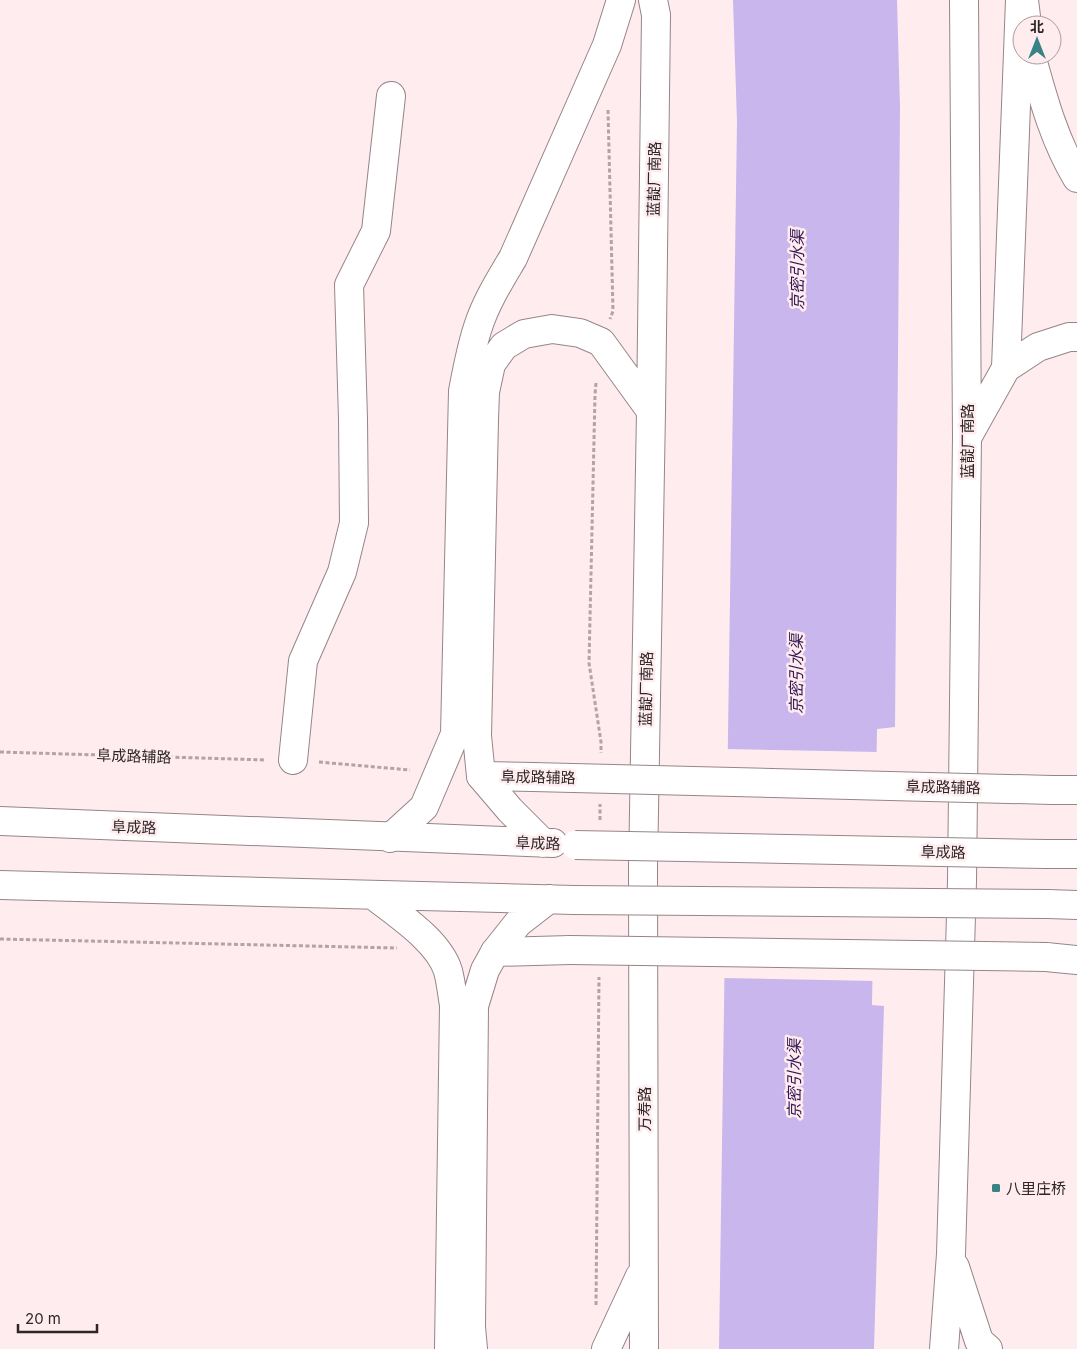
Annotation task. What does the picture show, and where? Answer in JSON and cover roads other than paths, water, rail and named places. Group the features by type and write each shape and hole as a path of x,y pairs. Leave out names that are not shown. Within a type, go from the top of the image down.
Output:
{"main road":[{"path":"390,838 424,807 455,734 463,392 478,326 494,290 514,258 607,45 621,0"},
{"name":"蓝靛厂南路","path":"643,868 651,412 656,15 654,0"},
{"name":"蓝靛厂南路","path":"951,1254 962,881 967,438 964,0"},
{"path":"967,438 1006,368 1020,0"},
{"path":"1024,0 1026,15"},
{"path":"1034,65 1047,112 1066,159 1077,178"},
{"path":"293,760 303,661 342,572 354,523 354,419 349,285 376,231 390,96"},
{"path":"543,843 510,810 481,776 477,736 484,420 485,392 491,364 504,346 524,334 552,330 580,333 601,342 651,412"},
{"path":"1006,368 1038,347 1069,337 1077,337"},
{"name":"阜成路辅路","path":"481,776 1064,790"},
{"name":"阜成路","path":"0,821 575,844 1068,853"},
{"name":"万寿路","path":"643,868 644,1349"},
{"path":"0,886 561,899 1067,907"},
{"path":"373,895 412,925 436,949 448,970 454,1005 449,1349"},
{"path":"473,1349 471,1327 474,1006 485,970 518,923 561,899"},
{"path":"496,952 570,950 1046,957 1077,960"},
{"path":"951,1254 983,1346"},
{"path":"944,1349 951,1254"},
{"path":"606,1349 644,1268"}],"water":[{"name":"京密引水渠","path":"733,0 897,0 900,108 895,727 877,729 872,1005 884,1006 874,1349 719,1349 737,122"}],"place":[{"name":"八里庄桥","path":"996,1188"}]}
